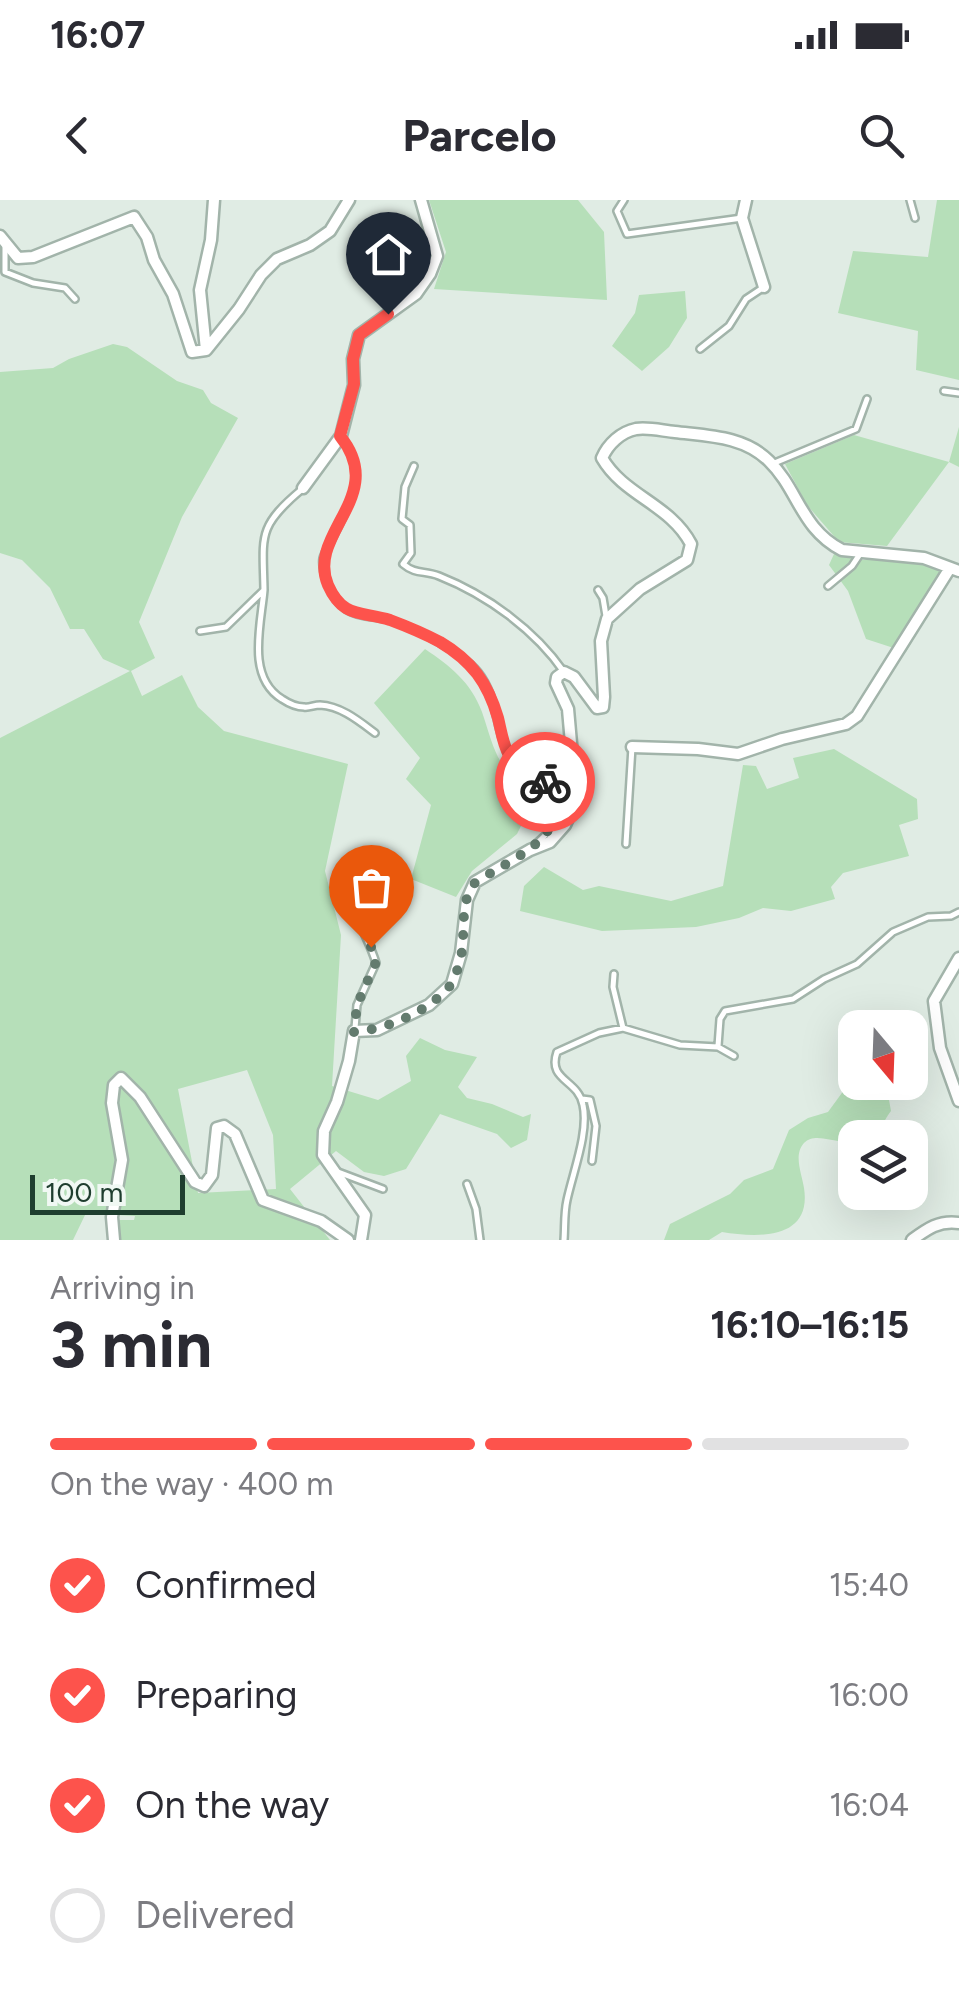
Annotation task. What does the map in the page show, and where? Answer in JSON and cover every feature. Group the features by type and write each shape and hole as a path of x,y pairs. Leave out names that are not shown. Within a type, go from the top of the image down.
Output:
{"street":[{"path":"206,350 200,290 211,240 214,200"},
{"path":"2,239 18,258 32,257 134,217 173,294 192,352 206,350 261,274 278,259 330,232 350,200"},
{"path":"304,488 340,436 354,384 353,359 359,335 416,294 430,274 436,256 421,200"},
{"path":"746,200 742,218 764,287"},
{"path":"361,1240 365,1215 323,1155 324,1131 337,1102 354,1032 376,1030 429,1005 452,984 462,954 466,900 475,882 550,842 576,800 568,709 556,677 564,672 574,677 596,708 603,707 601,640 606,619 640,589 687,560 691,544 683,529 613,476 602,458 607,447 636,429 724,436 761,454 772,464 811,525 836,547 924,558 954,570 857,716 846,724 738,754 632,748"},
{"path":"959,958 934,1001 940,1048 959,1100"},
{"path":"114,1240 112,1217 122,1160 112,1102 114,1085 121,1078 140,1097 195,1182 204,1186 212,1174 217,1128 224,1126 235,1134 263,1200 320,1220 348,1240"},
{"path":"912,1240 932,1226 959,1222"}],"lane":[{"path":"624,200 617,212 628,234 742,218"},
{"path":"910,200 914,218"},
{"path":"2,239 5,272 65,288 75,300"},
{"path":"700,350 728,326 746,298 764,287"},
{"path":"944,391 959,393"},
{"path":"772,464 856,428 867,399"},
{"path":"340,436 350,448 358,476 323,558 327,584 342,606 360,616 389,620 441,643 477,670 492,697 508,753 519,766 536,772 556,804 551,829 530,850"},
{"path":"414,466 405,487 402,519 410,524 411,552 403,564 413,572 435,574 468,590 506,614 548,650 564,672"},
{"path":"304,488 278,508 263,534 264,590 258,658 263,678 272,692 286,702 304,708 319,705 338,709 375,732"},
{"path":"828,586 862,552"},
{"path":"200,631 226,626 264,590"},
{"path":"598,590 606,619"},
{"path":"626,844 632,748"},
{"path":"354,1032 357,1005 376,962 354,909 350,884 357,856"},
{"path":"718,1047 720,1019 726,1011 793,999 857,964 892,932 928,917 959,912"},
{"path":"614,974 613,988 623,1028"},
{"path":"564,1240 566,1206 584,1114 582,1099 574,1086 556,1072 556,1052 598,1033 623,1028 680,1045 718,1047 734,1056"},
{"path":"582,1099 590,1100 596,1126 592,1160"},
{"path":"335,1172 383,1188"},
{"path":"466,1184 476,1209 480,1240"}],"green space":[{"path":"429,200 578,200 604,232 607,300 434,289 446,252"},
{"path":"937,200 959,200 959,380 916,370 918,331 838,313 853,251 928,257"},
{"path":"685,291 687,318 669,347 642,371 612,346 635,313 639,295"},
{"path":"113,344 127,347 177,381 203,390 211,403 238,418 182,517 139,622 155,658 131,671 142,696 182,675 198,707 224,731 348,764 325,871 341,935 332,1086 378,1100 411,1081 406,1056 420,1038 445,1050 477,1057 458,1087 467,1098 523,1117 531,1114 527,1140 511,1148 497,1134 440,1114 406,1169 384,1176 364,1172 336,1151 290,1189 330,1240 118,1240 116,1220 134,1220 135,1216 86,1213 73,1240 0,1240 0,738 130,671 103,659 84,629 70,629 50,588 22,560 0,553 0,372 53,368","holes":["247,1070 273,1135 276,1189 198,1193 178,1089"]},
{"path":"959,427 959,467 949,462"},
{"path":"854,435 949,462 887,546 839,542 807,505 785,464"},
{"path":"834,554 863,560 901,558 952,574 906,652 866,639 848,591 829,565"},
{"path":"425,649 466,683 502,763 535,797 517,834 472,871 456,897 411,879 431,805 406,779 420,758 374,703"},
{"path":"834,749 917,799 918,819 899,825 909,856 843,873 831,887 835,899 791,911 763,908 739,918 696,927 602,931 520,911 524,886 544,867 583,890 599,886 671,901 723,886 743,765 756,766 767,789 799,778 793,758"},
{"path":"838,1098 889,1100 891,1111 884,1120 838,1120 838,1141 812,1138 804,1143 799,1159 804,1205 800,1218 791,1226 766,1234 722,1232 709,1240 664,1240 670,1224 730,1194 744,1180 773,1169 789,1130 828,1112"}],"way so far":[{"path":"371,947 376,962 357,1005 354,1032 376,1030 429,1005 452,984 462,954 466,900 475,882 530,850 551,829 556,804 545,782"}],"route":[{"path":"388,314 359,335 353,359 354,384 340,436 350,448 358,476 323,558 327,584 342,606 360,616 389,620 441,643 477,670 492,697 508,753 519,766 536,772 545,782"}]}
